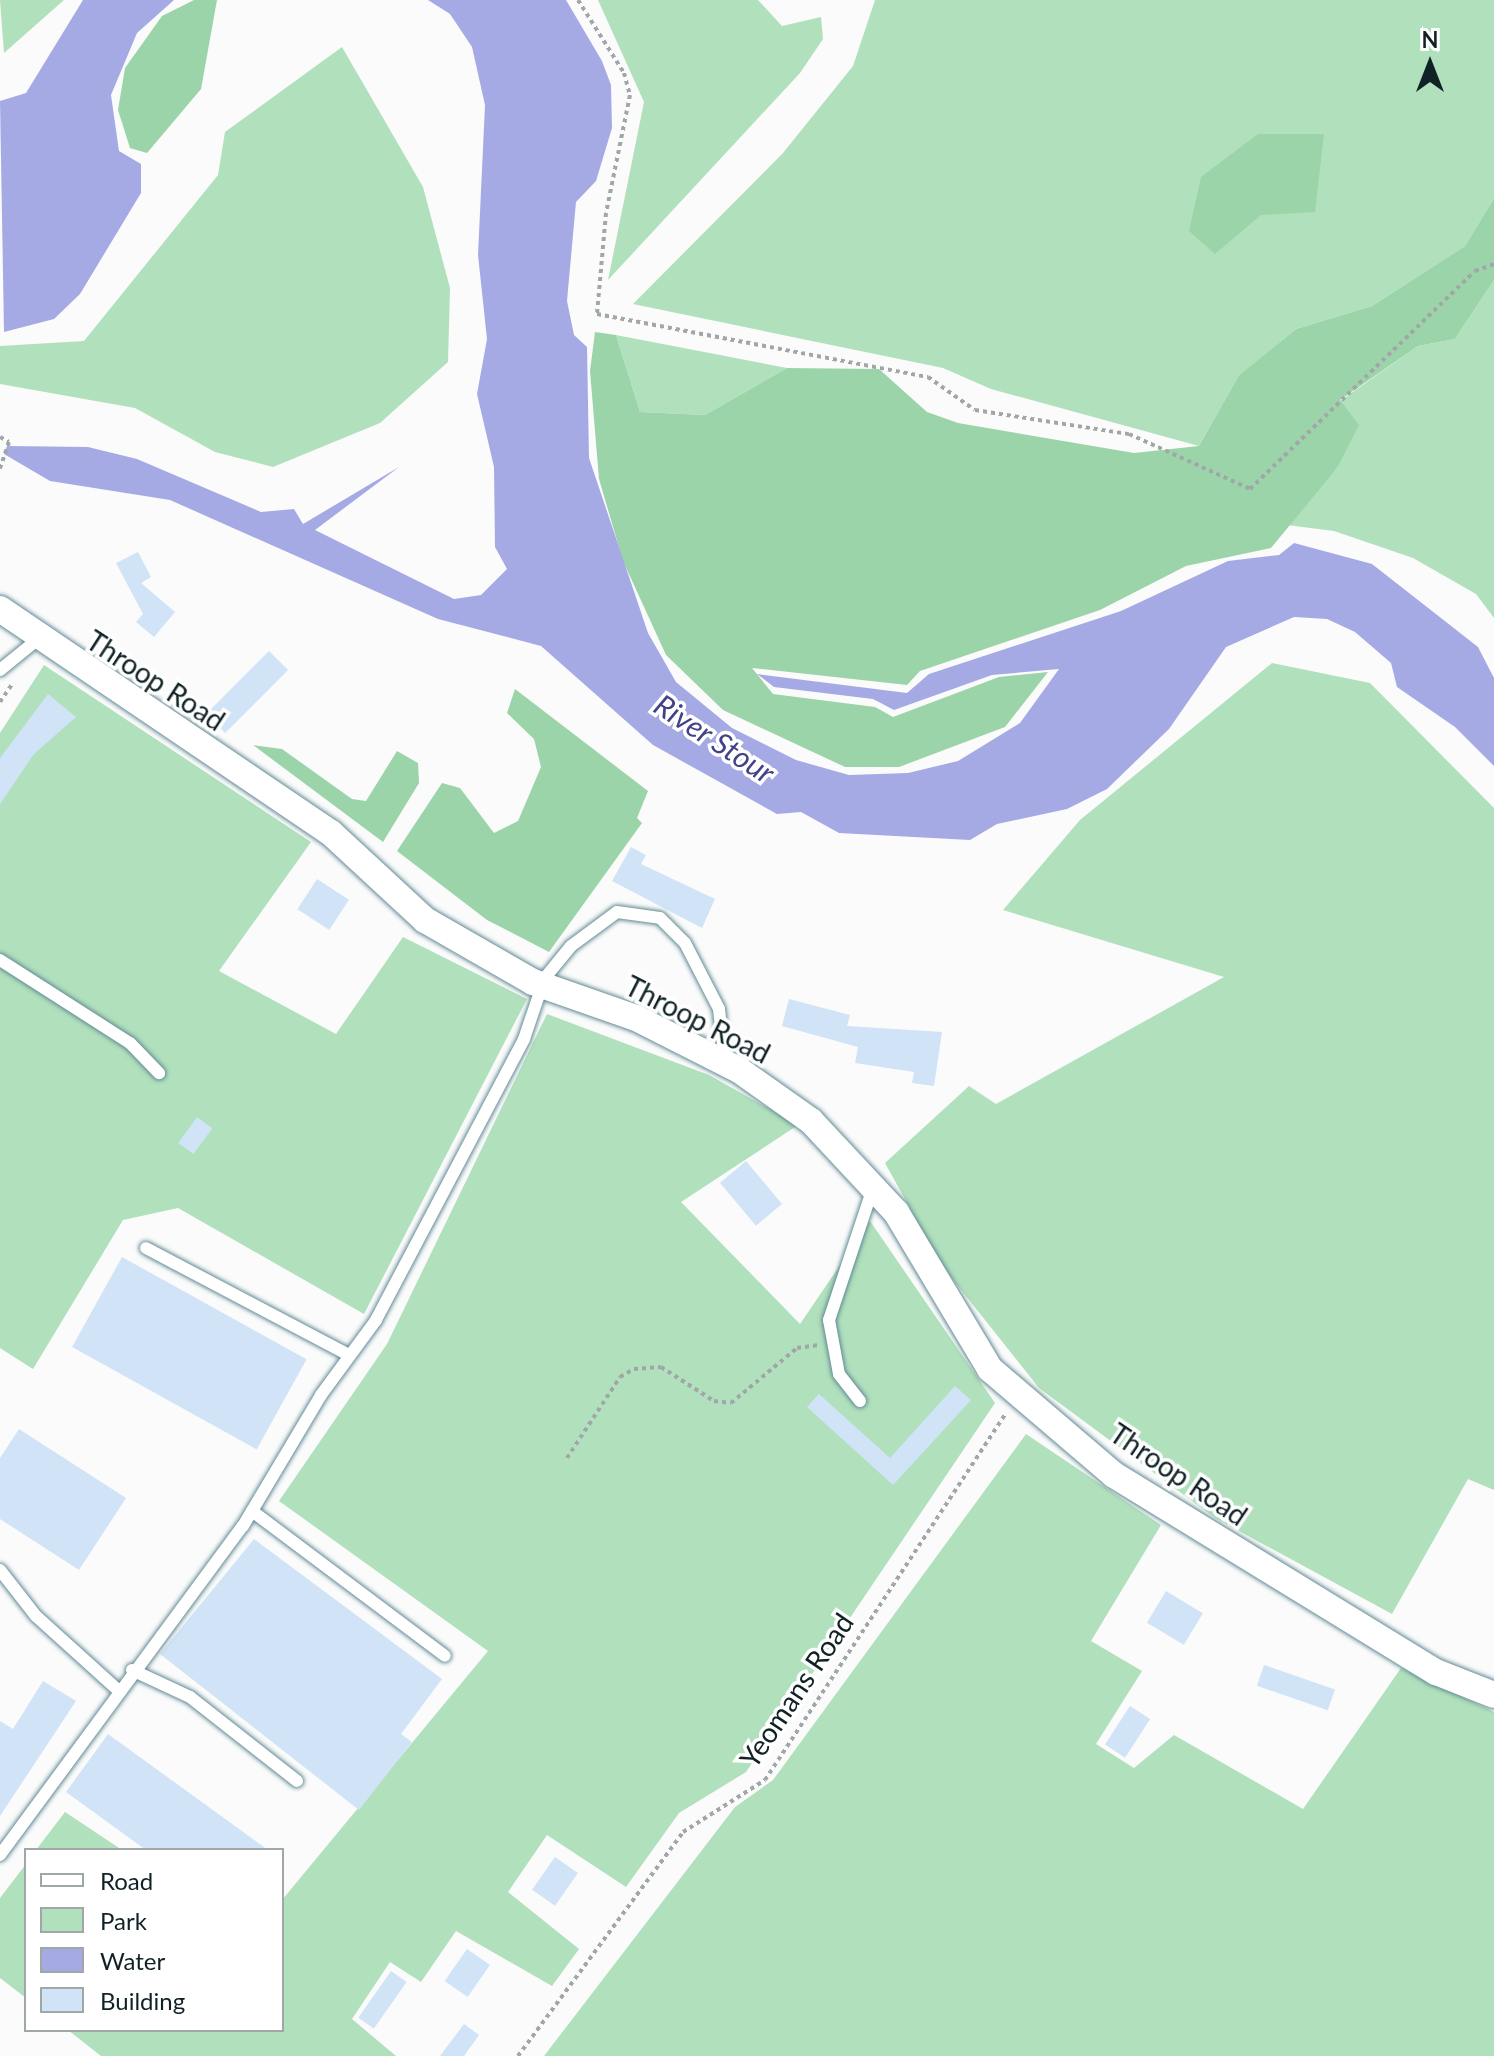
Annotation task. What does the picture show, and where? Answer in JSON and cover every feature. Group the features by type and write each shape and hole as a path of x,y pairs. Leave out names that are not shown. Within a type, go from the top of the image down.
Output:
{"street":[{"name":"Throop Road","path":"0,609 38,639 331,833 425,920 540,985 636,1018 725,1063 811,1121 896,1212 990,1369 1114,1475 1436,1672 1494,1695"}],"lane":[{"path":"0,670 38,639"},
{"path":"0,1855 132,1670 252,1511 349,1355 376,1320 524,1039 540,985 571,946 617,912 660,918 685,943 719,1009 725,1063"},
{"path":"0,960 130,1043 159,1073"},
{"path":"860,1401 839,1374 829,1345 839,1279 873,1188"},
{"path":"146,1248 349,1355"},
{"path":"252,1511 445,1656"},
{"path":"0,1570 36,1616 118,1690"},
{"path":"132,1670 190,1697 297,1781"}],"path":[{"path":"578,0 624,73 630,95 606,213 597,314 928,377 975,410 1129,434 1250,489 1475,271 1494,264"},
{"path":"0,437 9,442 0,468"},
{"path":"567,1458 620,1377 634,1369 661,1367 714,1401 731,1403 797,1348 829,1345"},
{"name":"Yeomans Road","path":"518,2056 683,1832 765,1780 1018,1394"}],"green space":[{"path":"0,0 64,0 4,53"},
{"path":"194,0 217,0 201,89 147,153 130,148 118,110 125,68 162,16"},
{"path":"598,0 758,0 782,26 821,17 823,39 800,73 608,280 644,102"},
{"path":"875,0 1494,0 1494,198 1465,246 1372,306 1296,329 1239,375 1199,446 991,389 943,368 633,304 783,153 853,66"},
{"path":"342,47 423,187 450,288 448,362 380,423 273,467 215,452 135,408 0,384 0,346 84,341 218,175 225,132"},
{"path":"1258,134 1324,134 1315,212 1261,215 1215,254 1189,231 1201,177"},
{"path":"1494,198 1494,280 1455,339 1418,346 1340,400 1359,425 1337,468 1271,548 1186,566 1100,610 920,671 907,685 752,668 773,694 875,707 893,717 999,677 1048,672 1005,727 899,767 845,767 723,710 666,655 623,561 599,479 590,371 595,332 616,335 640,412 705,415 787,368 879,369 927,412 958,423 1134,453 1199,446 1239,375 1296,329 1372,306 1465,246"},
{"path":"1494,280 1494,618 1476,594 1413,558 1334,531 1287,525 1337,468 1340,401 1418,346 1455,339"},
{"path":"616,335 787,368 705,415 640,412"},
{"path":"1272,663 1370,683 1494,808 1494,1490 1468,1479 1392,1614 1215,1518 1039,1388 942,1266 885,1163 969,1086 996,1104 1224,977 1003,910 1080,820"},
{"path":"44,665 311,842 219,971 336,1034 403,937 527,999 364,1314 178,1208 123,1220 33,1369 0,1348 0,733"},
{"path":"515,689 648,791 637,818 642,823 549,952 487,920 397,851 442,783 460,788 494,833 518,821 541,767 534,739 507,713"},
{"path":"253,745 282,749 352,799 366,801 397,751 418,763 419,783 383,842"},
{"path":"547,1014 709,1075 798,1125 681,1202 800,1324 870,1221 995,1403 746,1772 679,1813 626,1887 547,1835 508,1892 579,1949 552,1986 456,1931 421,1982 390,1962 352,2019 396,2056 101,2056 71,2032 284,2032 284,1898 488,1651 279,1501 387,1344"},
{"path":"1026,1434 1161,1525 1091,1641 1142,1671 1096,1744 1134,1768 1174,1735 1303,1809 1401,1668 1494,1712 1494,2056 544,2056 735,1807 773,1780"},
{"path":"65,1812 119,1848 38,1848"},
{"path":"24,1867 24,1996 0,1978 0,1898"}],"water":[{"path":"83,0 174,0 137,33 111,95 119,151 141,164 141,193 80,294 54,319 4,332 0,101 26,93"},
{"name":"River Stour","path":"428,0 566,0 602,61 611,85 612,128 596,181 576,202 567,301 574,335 587,347 589,458 648,633 676,682 732,728 796,760 849,775 908,773 958,761 1020,723 1059,669 992,675 894,710 873,699 774,687 757,674 907,693 929,674 1121,611 1228,561 1279,555 1294,543 1372,564 1478,647 1494,678 1494,766 1455,727 1397,687 1391,663 1355,632 1327,619 1294,617 1226,647 1169,729 1107,789 1067,809 997,824 970,840 839,833 801,812 777,814 653,745 541,646 438,619 170,500 50,481 4,454 7,446 88,447 137,459 261,512 294,509 303,524 399,467 315,530 454,599 481,595 507,569 495,547 494,467 477,394 487,339 478,255 485,105 472,47 450,14"}],"building":[{"path":"138,552 151,577 141,583 175,612 154,637 136,622 143,614 116,563"},
{"path":"269,651 288,670 225,733 206,714"},
{"path":"48,694 76,717 34,754 0,804 0,758"},
{"path":"631,847 646,855 641,864 715,899 702,928 612,881"},
{"path":"317,879 349,900 329,930 297,909"},
{"path":"789,999 850,1015 847,1026 942,1032 934,1086 912,1083 914,1072 855,1063 858,1047 782,1026"},
{"path":"197,1117 212,1128 194,1154 178,1143"},
{"path":"746,1161 782,1204 756,1226 720,1183"},
{"path":"122,1257 307,1359 257,1449 72,1347"},
{"path":"955,1386 971,1400 893,1485 807,1407 819,1394 890,1458"},
{"path":"19,1429 126,1498 79,1570 0,1519 0,1458"},
{"path":"254,1539 442,1679 401,1734 412,1742 359,1810 160,1654"},
{"path":"1166,1591 1203,1613 1184,1645 1147,1623"},
{"path":"1264,1665 1335,1689 1328,1710 1257,1686"},
{"path":"43,1681 76,1701 0,1816 0,1721 13,1729"},
{"path":"1130,1706 1150,1719 1125,1758 1105,1745"},
{"path":"108,1734 265,1848 143,1848 66,1792"},
{"path":"555,1857 578,1873 555,1906 532,1890"},
{"path":"467,1949 490,1965 468,1997 445,1981"},
{"path":"391,1971 407,1982 374,2029 358,2018"},
{"path":"464,2024 479,2035 464,2056 440,2056"}]}
